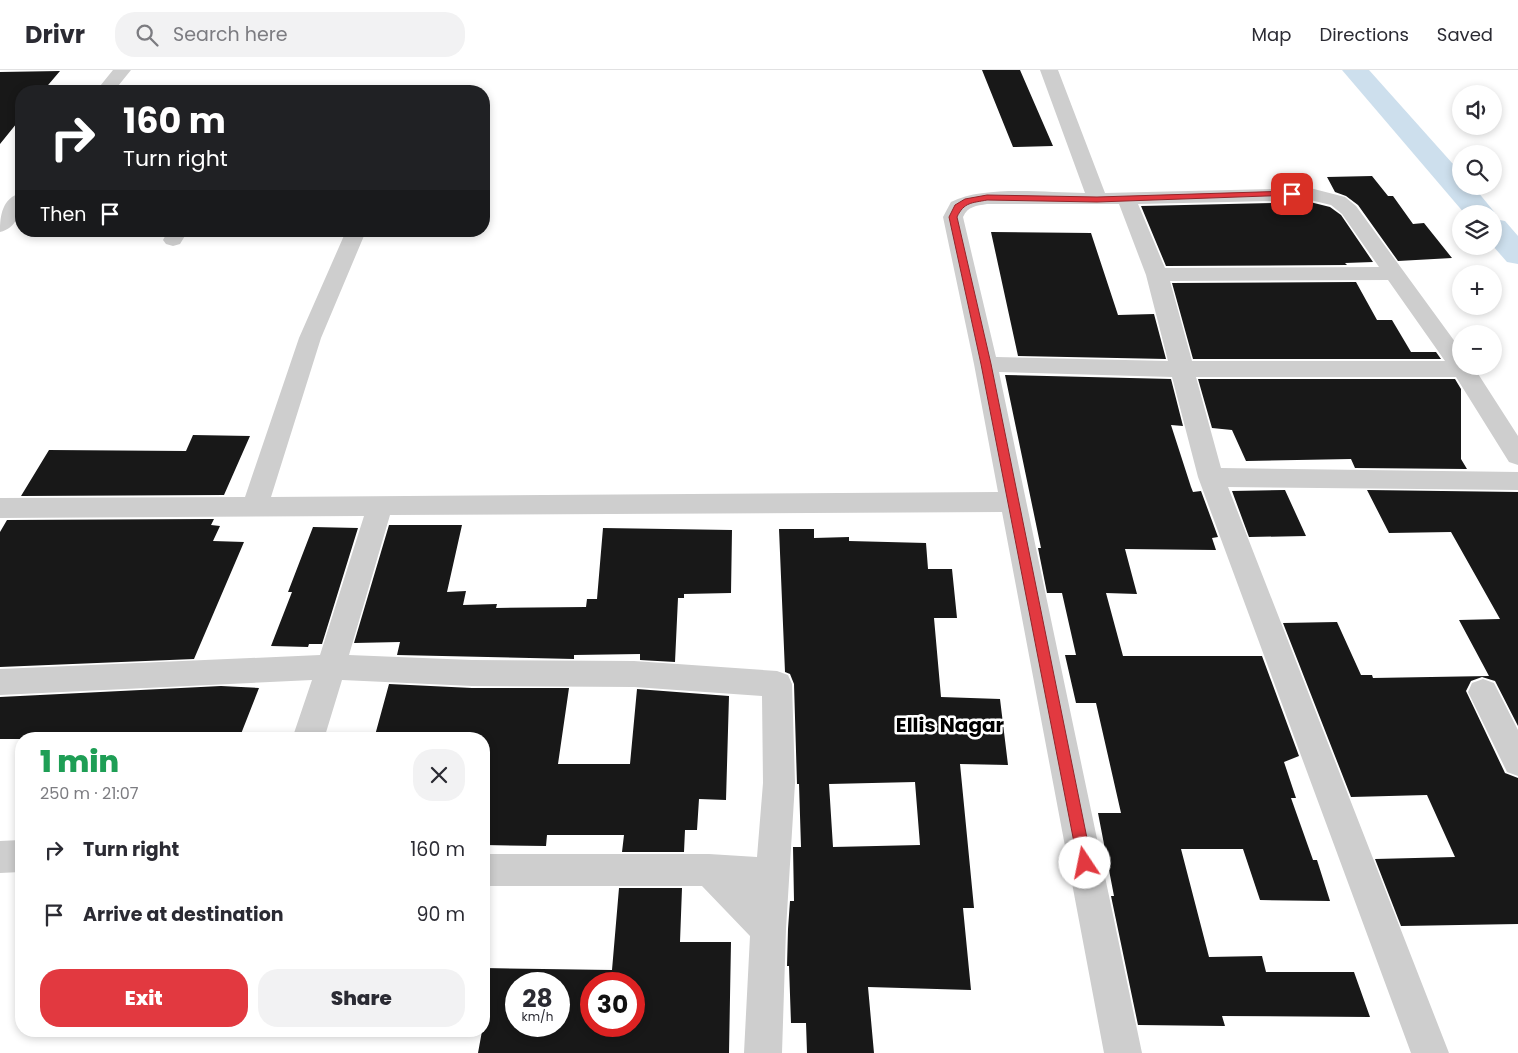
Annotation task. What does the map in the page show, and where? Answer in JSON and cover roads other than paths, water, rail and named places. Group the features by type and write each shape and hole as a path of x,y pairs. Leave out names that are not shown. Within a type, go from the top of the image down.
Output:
{"street":[{"path":"110,85 122,70"},
{"path":"1049,70 1097,199"},
{"path":"1123,1053 986,364 953,217 958,206 968,201 987,198 1097,199 1292,194 1324,196 1338,201 1349,210 1452,354"},
{"path":"1126,198 1157,275 1211,477 1430,1053"},
{"path":"0,226 15,207"},
{"path":"256,507 310,338 353,237"},
{"path":"1157,275 1394,273"},
{"path":"986,364 1181,370 1452,369"},
{"path":"1467,375 1518,456"},
{"path":"1211,477 1518,481"},
{"path":"0,508 1013,502"},
{"path":"310,732 333,667 353,590 380,506"},
{"path":"0,682 333,667 472,673 634,674 777,684 779,783 768,929 763,1053"},
{"path":"1483,692 1518,762"},
{"path":"0,857 15,856"},
{"path":"490,870 709,870 772,874"},
{"path":"709,870 768,929"}],"waterway":[{"path":"1355,70 1473,205"},
{"path":"1502,237 1518,255"}],"district":[{"name":"Ellis Nagar","path":"950,725"}]}
